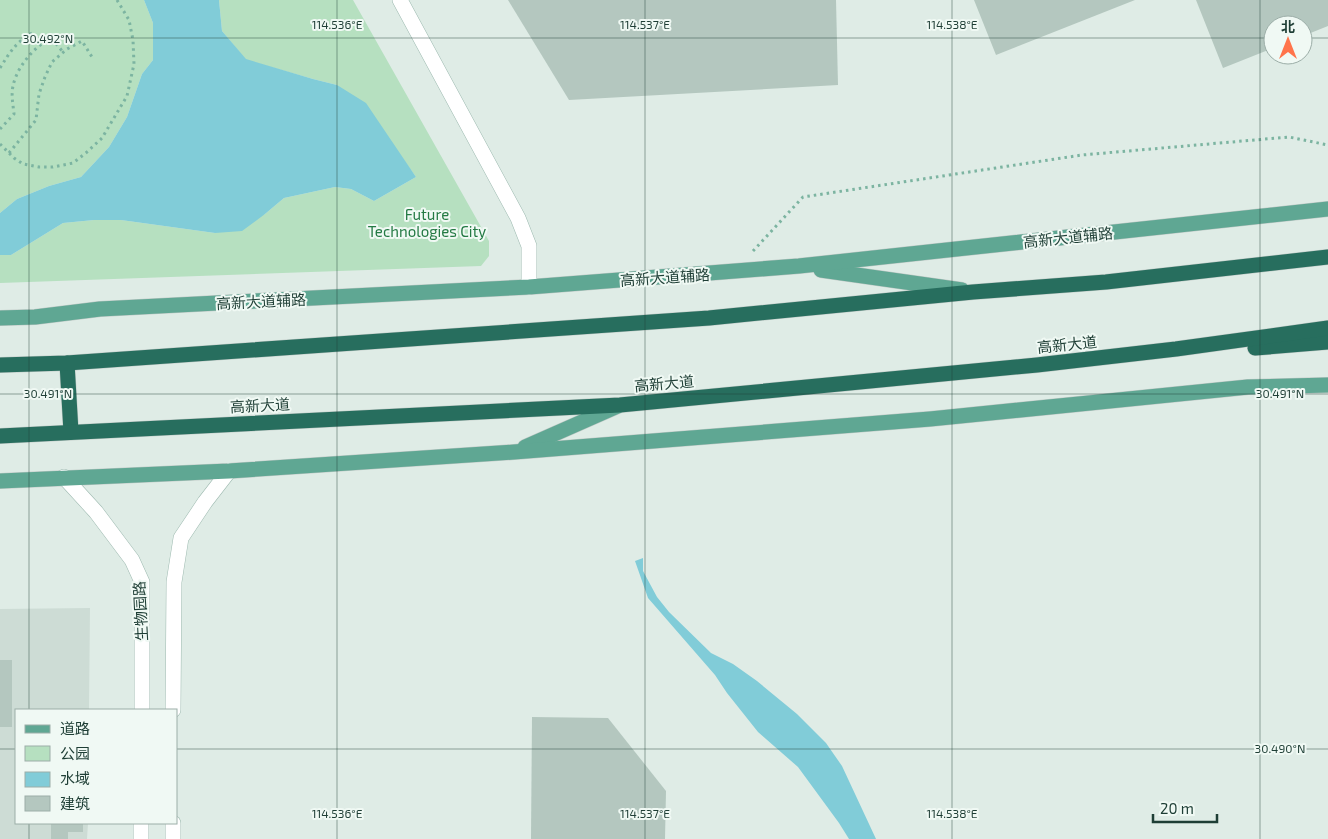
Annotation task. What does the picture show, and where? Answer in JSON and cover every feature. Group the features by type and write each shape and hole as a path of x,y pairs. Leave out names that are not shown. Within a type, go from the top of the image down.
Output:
{"highway":[{"path":"0,365 68,363 709,318 973,292 1106,282 1328,257"},
{"name":"高新大道","path":"0,436 620,405 1037,365 1176,349 1328,328"},
{"path":"1037,365 1328,342"},
{"path":"68,363 71,432"}],"main road":[{"name":"高新大道辅路","path":"0,318 35,317 100,309 530,287 799,266 1328,209"},
{"path":"799,266 973,292"},
{"path":"0,481 229,471 514,452 920,420 1248,387 1328,385"},
{"path":"514,452 620,405"}],"street":[{"path":"400,0 518,218 529,246 530,287"},
{"path":"173,709 174,582 181,538 229,471"},
{"name":"生物园路","path":"64,478 96,512 132,560 142,582 142,709"},
{"path":"141,824 141,839"},
{"path":"173,824 173,839"}],"path":[{"path":"0,144 23,164 53,167 73,163 102,138 127,96 134,64 133,40 129,20 117,0"},
{"path":"0,67 14,46 22,38 32,33 40,45"},
{"path":"0,130 14,114 13,86 26,60 40,45 53,40 63,52"},
{"path":"9,153 36,120 39,94 52,62 63,52 82,41 92,57"},
{"path":"734,271 803,197 1082,155 1289,137 1328,145"}],"shaded area":[{"path":"90,608 89,709 15,709 15,824 88,824 87,839 0,839 0,609"}],"green space":[{"path":"0,0 144,0 153,23 153,60 142,74 127,117 109,147 81,177 49,186 17,199 0,213"},
{"name":"Future Technologies City","path":"219,0 353,0 489,241 489,256 481,266 0,283 0,255 11,255 63,223 121,220 215,233 265,214 284,198 335,187 351,189 374,201 416,177 403,159 337,85 246,60 222,31"}],"water":[{"path":"144,0 219,0 222,31 246,59 337,85 366,103 416,177 374,201 351,189 335,187 284,198 242,231 215,233 121,220 63,223 11,255 0,255 0,213 17,199 49,186 81,177 109,147 127,117 142,74 153,60 153,23"},
{"path":"643,558 643,571 657,597 669,612 711,653 733,664 757,681 797,714 826,743 842,766 876,839 849,839 798,767 758,732 715,675 648,598 635,561"}],"building":[{"path":"508,0 836,0 838,85 569,100"},
{"path":"974,0 1135,0 996,55"},
{"path":"1196,0 1328,0 1328,26 1313,32 1313,15 1263,15 1263,52 1223,68"},
{"path":"0,660 12,660 12,727 0,727"},
{"path":"532,717 608,718 666,791 665,839 531,839"},
{"path":"51,824 83,824 83,832 68,832 68,839 51,839"}]}
